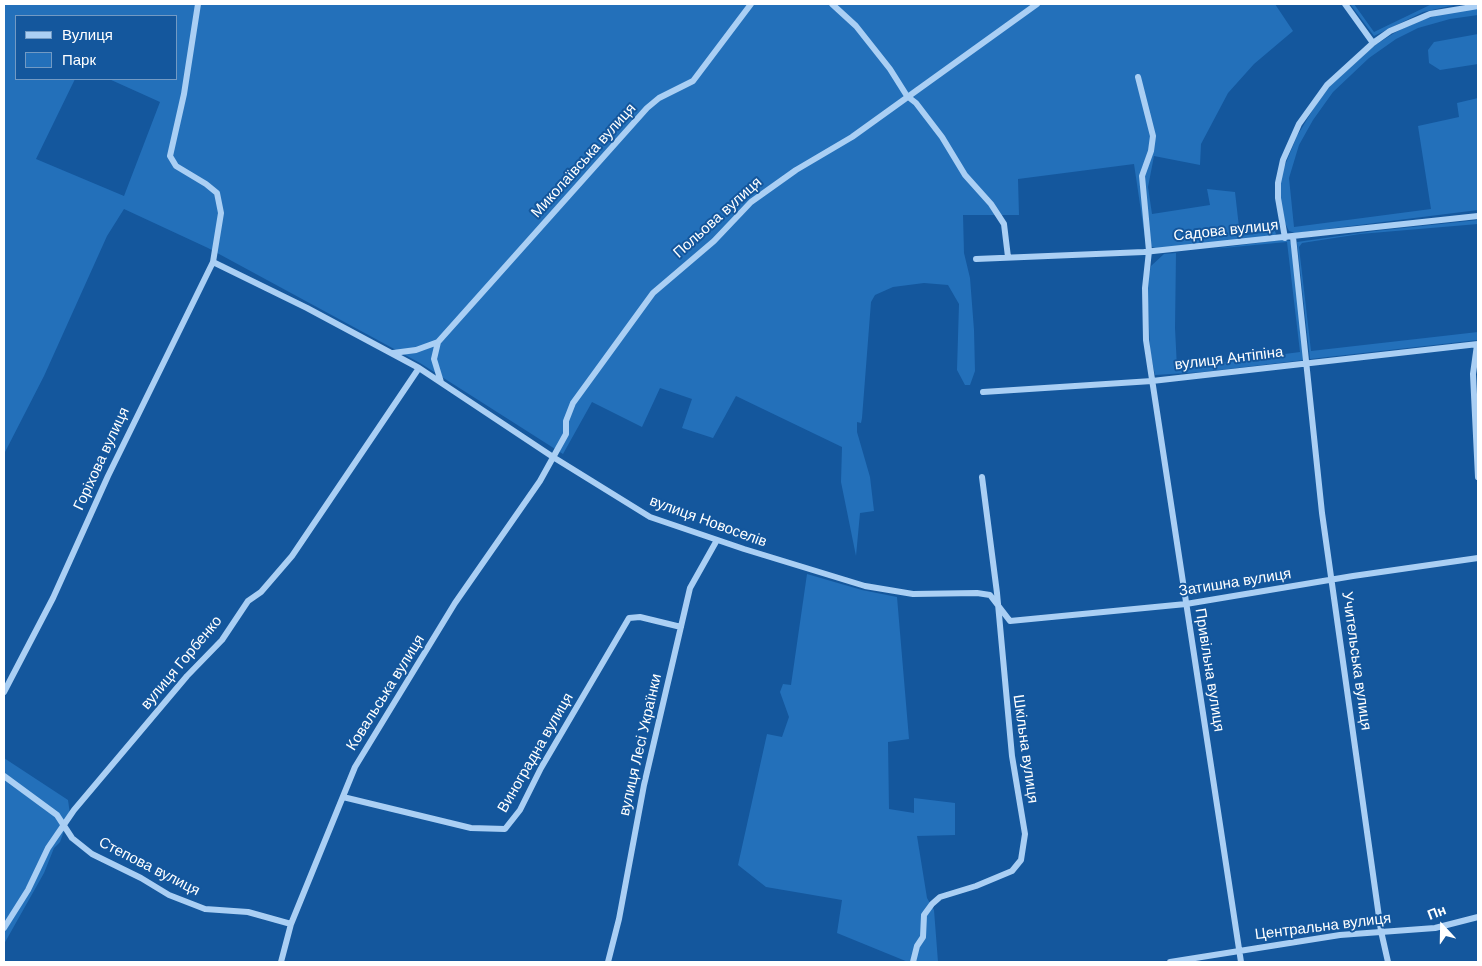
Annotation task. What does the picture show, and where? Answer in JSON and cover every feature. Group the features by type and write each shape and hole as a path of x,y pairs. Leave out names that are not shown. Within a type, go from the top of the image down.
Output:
{"street":[{"name":"Горіхова вулиця","path":"4,692 53,598 108,476 213,262 221,205 216,193 206,184 176,166 170,156 184,94 198,4"},
{"name":"Миколаївська вулиця","path":"392,353 416,350 438,342 647,108 659,98 693,82 752,4"},
{"path":"832,4 856,26 890,68 908,96 924,112 964,175 991,204 1004,224 1008,257"},
{"name":"Польова вулиця","path":"553,457 566,434 566,420 573,403 654,293 666,280 714,241 751,202 796,170 852,137 1037,4"},
{"path":"1345,4 1372,43"},
{"path":"1285,238 1279,206 1278,183 1283,160 1291,140 1327,85 1372,43 1406,23 1430,14 1478,6"},
{"name":"Привільна вулиця","path":"1138,77 1153,136 1151,151 1142,176 1149,251 1145,288 1146,331 1152,381 1241,962"},
{"name":"Садова вулиця","path":"976,259 1149,251 1478,216"},
{"name":"Учительська вулиця","path":"1293,237 1322,513 1381,932 1388,962"},
{"name":"вулиця Новоселів","path":"213,262 419,368 553,457 650,516 717,540 865,586 913,594 977,593 990,595 999,609"},
{"path":"438,342 434,360 441,382"},
{"path":"1477,344 1473,374 1478,477"},
{"name":"вулиця Антіпіна","path":"982,392 1152,381 1477,344"},
{"name":"вулиця Горбенко","path":"4,928 28,890 48,848 74,810 187,676 222,640 248,601 261,592 292,556 419,368"},
{"name":"Ковальська вулиця","path":"281,962 291,924 355,767 454,603 540,481 553,457"},
{"name":"Шкільна вулиця","path":"913,962 917,946 923,937 924,915 932,904 940,897 1012,872 1021,860 1025,834 1012,756 999,609 982,477"},
{"name":"вулиця Лесі Українки","path":"608,962 619,919 644,785 690,588 717,540"},
{"name":"Затишна вулиця","path":"999,609 1010,621 1186,604 1478,558"},
{"name":"Виноградна вулиця","path":"343,797 471,828 505,829 520,810 541,768 629,618 640,617 681,627"},
{"name":"Степова вулиця","path":"4,776 49,808 72,838 92,854 141,878 169,895 205,909 248,912 291,924"},
{"name":"Центральна вулиця","path":"1170,962 1340,935 1435,928 1478,917"}],"green space":[{"path":"4,4 1275,4 1293,31 1254,64 1228,93 1201,144 1200,165 1154,156 1148,187 1152,214 1210,205 1207,189 1235,192 1240,236 1275,231 1276,234 1273,237 1159,249 1146,245 1134,164 1018,179 1019,215 963,215 964,253 970,278 974,330 975,371 970,385 965,385 957,370 959,304 948,285 924,283 893,287 875,295 871,302 862,418 861,423 857,422 857,432 870,477 874,511 860,513 856,556 841,482 842,447 736,396 713,438 682,428 692,399 660,388 642,427 592,402 563,454 420,363 208,248 124,209 107,236 44,376 4,454","holes":["15,15 178,15 178,80 111,80 160,102 124,196 36,159 75,80 15,80"]},
{"path":"1350,4 1354,4 1374,32 1432,4 1459,4 1423,12 1374,36"},
{"path":"1478,8 1478,15 1450,19 1418,28 1396,39 1369,58 1333,92 1313,120 1299,145 1289,178 1294,227 1431,209 1418,126 1459,117 1457,103 1478,98 1478,210 1295,233 1289,231 1281,209 1281,175 1297,136 1332,83 1375,45 1396,32 1418,21 1449,12"},
{"path":"1478,34 1478,64 1440,70 1429,63 1428,50 1434,42"},
{"path":"1478,220 1478,224 1360,234 1302,243 1299,247 1311,351 1478,332 1478,340 1310,359 1297,242 1375,231"},
{"path":"1280,240 1290,241 1292,245 1304,360 1203,372 1155,375 1150,351 1147,282 1151,266 1164,254 1176,253 1175,328 1177,368 1300,352 1287,242 1212,249"},
{"path":"807,574 862,590 897,597 909,739 888,742 889,809 914,813 914,798 955,803 955,835 917,836 927,898 934,910 938,962 908,962 837,933 842,900 766,887 738,865 767,734 782,737 789,717 780,692 783,684 791,685"},
{"path":"4,758 68,800 70,814 60,842 54,848 44,873 4,944"}]}
